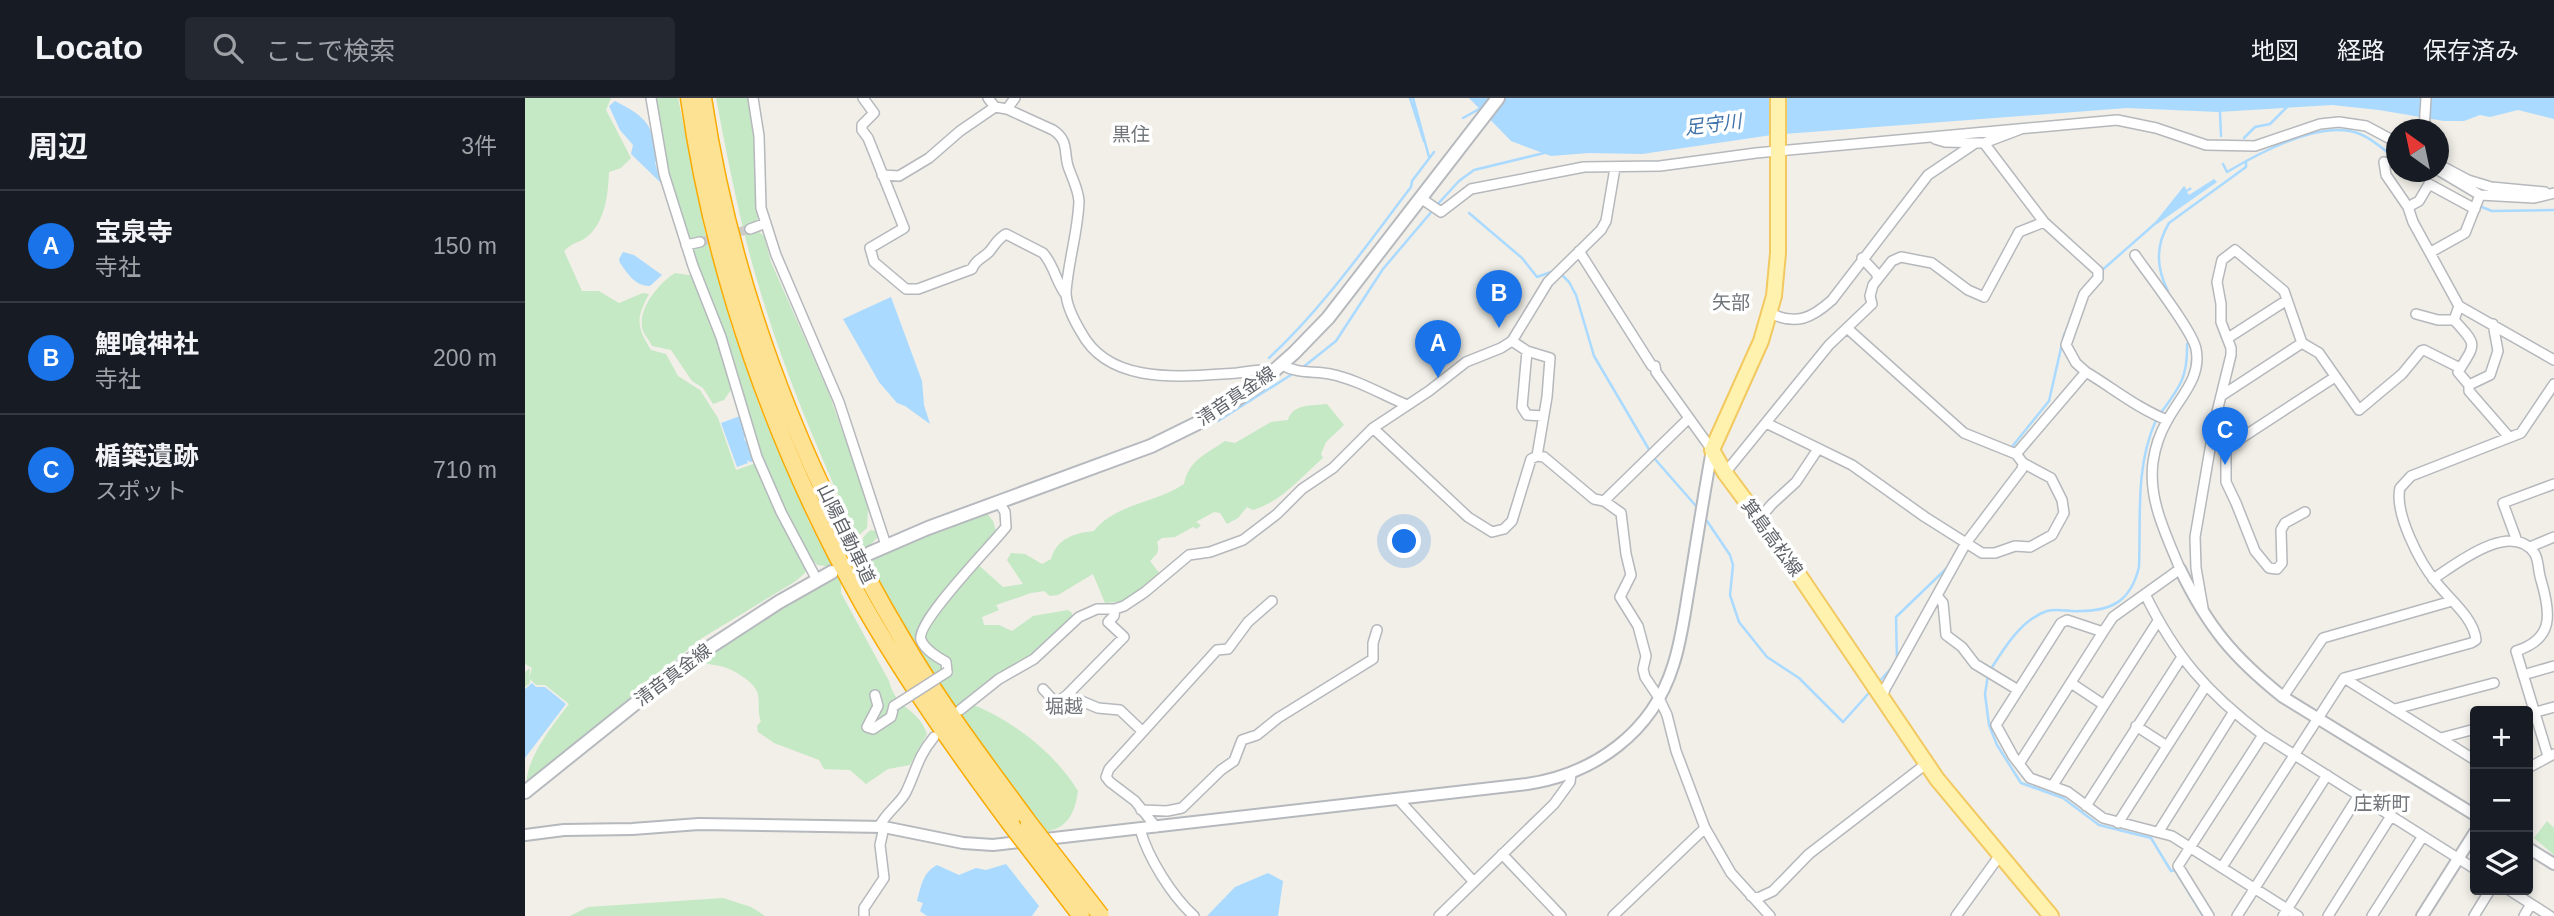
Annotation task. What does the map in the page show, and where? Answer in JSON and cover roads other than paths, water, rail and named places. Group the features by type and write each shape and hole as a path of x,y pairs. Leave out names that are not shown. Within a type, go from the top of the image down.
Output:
{"highway":[{"name":"山陽自動車道","path":"689,98 701,167 740,321 782,438 815,509 864,605 927,708 1081,916"},
{"name":"山陽自動車道","path":"703,98 726,218 754,316 798,433 830,504 904,642 947,710 1101,916"}],"main road":[{"name":"清音真金線","path":"870,553 998,501 1169,438 1224,408 1269,376 1291,369 1328,318 1430,205 1470,135 1498,98"},
{"path":"1712,450 1761,341 1770,313 1778,253 1777,98"},
{"name":"箕島高松線","path":"1712,450 1725,473 1926,764 2051,916"},
{"name":"清音真金線","path":"525,792 678,668 740,626 832,572"}],"street":[{"path":"651,98 664,174 693,266 713,312 757,457 781,512 817,580"},
{"path":"753,98 759,136 761,208 776,255 839,401 886,545"},
{"path":"863,98 874,113 862,125 862,130 868,138 904,228 875,243 870,248 871,255 874,262 900,286 918,289 972,269 978,258 1006,234 1047,257 1086,341 1101,357 1122,368 1153,375 1264,370 1269,376"},
{"path":"988,98 995,107 1007,109 1053,130 1061,135 1065,143 1067,167 1078,191 1079,201 1066,295"},
{"path":"1007,109 1015,98"},
{"path":"2425,119 2426,98"},
{"path":"882,175 899,176 929,158 960,131 995,107"},
{"path":"1430,205 1441,212 1471,189 1584,167 1600,165 1615,168 1696,162 1779,149 2025,127 2128,121 2206,145 2255,146 2320,124 2339,122 2366,126 2386,137"},
{"path":"1930,137 1945,142 1984,143 2025,127"},
{"path":"1984,143 2044,222 2098,274 2084,294 2066,345 2076,363 2123,398 2161,417"},
{"path":"1770,313 1783,319 1810,316 1832,300 1928,175 1973,144"},
{"path":"2384,162 2386,175 2408,207 2413,222 2459,306 2554,360"},
{"path":"960,710 999,679 1034,659 1079,617 1097,609 1115,609 1145,592 1189,555 1210,552 1243,540 1277,514 1302,489 1333,467 1373,428 1466,362 1512,341 1548,282 1592,241 1606,221 1615,168"},
{"path":"2449,170 2468,180 2491,187 2554,193"},
{"path":"2449,179 2477,203"},
{"path":"2408,207 2419,201 2429,184 2477,203 2534,198 2554,193"},
{"path":"2431,252 2465,233 2477,203"},
{"path":"1725,473 1829,345 1872,304 1870,296 1878,278 1892,261 1902,257 1926,261 1968,290 1984,297 2019,232 2044,222"},
{"path":"750,229 766,223"},
{"path":"686,245 700,242"},
{"path":"2205,617 2195,552 2212,436 2231,355 2221,322 2217,276 2222,260 2235,250 2284,291 2302,343 2319,353 2359,410 2402,374 2421,351 2424,350 2460,368"},
{"path":"525,835 564,830 698,824 882,827 977,845 1017,843 1527,784 1571,774 1588,766 1617,747 1645,719 1668,680 1678,649 1712,450 1656,372 1655,366 1652,366 1579,251"},
{"path":"2135,255 2190,335 2197,350 2193,380 2161,417 2152,484 2158,515 2180,569 2205,617 2230,650 2283,697 2470,812"},
{"path":"1862,258 1877,273 1878,278"},
{"path":"2228,338 2287,300"},
{"path":"2454,320 2459,306"},
{"path":"2416,314 2438,320 2454,320"},
{"path":"2454,320 2473,344 2473,350 2458,372 2469,385 2472,396 2509,437"},
{"path":"2469,385 2490,375 2498,351 2493,324"},
{"path":"1766,423 1852,465 1982,553 1995,553 2015,546 2030,547 2052,535 2064,513 2058,488 2051,478 2023,463 2013,453 1964,433 1847,328"},
{"path":"1512,341 1527,351 1550,358 1537,456"},
{"path":"2221,396 2302,343"},
{"path":"1527,351 1522,407 1527,415 1543,416"},
{"path":"1291,369 1344,378 1407,405"},
{"path":"2013,453 2086,372"},
{"path":"2226,448 2335,377"},
{"path":"2222,867 2344,678 2476,640 2471,625 2433,579 2403,521 2398,503 2400,488 2411,476 2521,433 2554,384"},
{"path":"1604,500 1689,418"},
{"path":"1373,428 1468,517 1492,532 1504,529 1512,521 1531,459 1537,456 1544,457 1594,499 1604,500 1621,513 1631,575 1620,597 1639,626 1646,656 1643,669 1645,677 1667,715 1676,751 1705,828 1731,873 1770,916"},
{"path":"2212,436 2226,448"},
{"path":"2226,448 2225,482 2255,551 2269,568 2277,569 2282,563 2281,530 2284,523 2305,512"},
{"path":"1759,519 1796,482 1818,449"},
{"path":"1882,698 1964,542 2023,463"},
{"path":"2517,541 2503,503 2554,484"},
{"path":"875,695 879,706 867,727 873,729 891,717 894,706 947,672 946,662 925,646 921,632 932,613 1006,527 1006,512 998,501"},
{"path":"2530,547 2554,537"},
{"path":"2433,579 2481,548 2517,541 2530,547 2538,560 2551,620 2541,639 2516,651 2529,706"},
{"path":"2019,764 2113,617 2180,569"},
{"path":"2543,585 2554,580"},
{"path":"2145,594 2158,621 2182,657 2205,687 2233,713 2263,735 2470,866"},
{"path":"1937,596 1943,603 1947,635 1962,647 1970,660 2018,690"},
{"path":"1156,827 1135,801 1109,782 1106,776 1109,769 1217,650 1228,649 1248,622 1272,601"},
{"path":"2283,697 2323,638 2452,601"},
{"path":"1043,689 1056,703 1124,637 1108,622 1114,616 1115,609"},
{"path":"2103,632 2067,620 2061,623 2018,690 1996,725 2019,764 2029,778 2068,792 2103,818 2158,831 2190,846 2255,888 2285,913 2298,916"},
{"path":"2053,785 2158,621"},
{"path":"1142,810 1167,811 1182,808 1234,761 1242,740 1257,736 1278,718 1373,659 1373,643 1377,631"},
{"path":"2086,806 2182,657"},
{"path":"2523,675 2554,666"},
{"path":"2344,678 2470,757"},
{"path":"2395,709 2494,682"},
{"path":"2071,683 2104,705"},
{"path":"2118,822 2205,687"},
{"path":"1067,695 1098,708 1120,710 1142,731"},
{"path":"2533,713 2554,707"},
{"path":"2158,831 2233,713"},
{"path":"2533,718 2551,755 2533,765"},
{"path":"2136,726 2167,746"},
{"path":"2441,738 2470,730"},
{"path":"2209,916 2178,866 2263,735"},
{"path":"864,916 864,908 884,878 880,845 882,827 889,810 906,792 923,750 934,737"},
{"path":"1751,896 1758,898 1773,891 1809,854 1926,764"},
{"path":"1439,916 1554,804 1570,782 1571,774"},
{"path":"2237,916 2327,775"},
{"path":"2285,913 2359,795"},
{"path":"1398,799 1474,882"},
{"path":"2328,916 2391,816"},
{"path":"1613,916 1705,828"},
{"path":"1140,829 1143,841 1178,901 1194,916"},
{"path":"2372,916 2423,836"},
{"path":"2422,916 2470,840"},
{"path":"2533,851 2554,864"},
{"path":"1502,854 1561,916"},
{"path":"1956,916 2000,855"},
{"path":"2474,916 2487,895"},
{"path":"2517,895 2550,916"},
{"path":"2523,916 2531,904"}],"water":[{"name":"足守川","path":"1469,98 2554,98 2554,119 2518,110 2490,117 2480,115 2464,121 2449,121 2332,105 2218,112 2127,108 1772,135 1642,154 1589,153 1551,156 1511,141"},
{"path":"615,101 642,118 651,131 661,183 631,154 633,145 620,130 609,106"},
{"path":"2214,179 2217,182 2157,224 2156,221 2184,186 2187,190 2190,187 2192,189 2187,192 2189,195"},
{"path":"623,252 634,255 662,275 650,286 636,282 620,263"},
{"path":"891,297 922,381 924,405 930,424 897,403 879,382 843,319"},
{"path":"740,416 747,436 745,441 748,440 755,461 747,460 748,463 737,467 721,423"},
{"path":"532,683 536,687 545,687 566,704 525,758 525,689"},
{"path":"1006,864 1039,906 1032,916 927,916 920,911 923,903 917,901 921,885 929,871 937,865 959,875 976,868 986,870"},
{"path":"1268,873 1283,881 1278,916 1207,916 1235,887"}],"waterway":[{"path":"1410,98 1424,141"},
{"path":"1413,98 1429,157"},
{"path":"2244,138 2255,127 2270,124 2288,106"},
{"path":"1463,118 1481,108"},
{"path":"2220,112 2221,136"},
{"path":"2223,164 2227,172 2273,147 2310,134 2328,131 2345,130 2360,134 2386,151"},
{"path":"1269,358 1308,318 1343,276 1411,187 1412,181 1434,152"},
{"path":"1437,205 1459,181 1474,170 1544,153"},
{"path":"2168,291 2159,265 2159,249 2169,223 2246,167 2246,161"},
{"path":"2479,206 2492,211 2554,210"},
{"path":"1302,368 1336,341 1383,269 1433,210"},
{"path":"1469,213 1522,258 1537,277 1554,271"},
{"path":"2100,272 2158,221"},
{"path":"1560,273 1576,295 1594,356 1654,458 1696,506"},
{"path":"2011,448 2049,401 2069,324"},
{"path":"2160,414 2181,382 2186,366 2187,344"},
{"path":"1218,421 1294,373"},
{"path":"1991,669 2015,635 2038,615 2051,610 2102,609 2119,601 2131,588 2139,567 2142,474 2149,438 2156,420"},
{"path":"1707,521 1730,555 1733,565 1730,595 1739,622 1767,657 1799,678 1843,722 1868,694"},
{"path":"1897,659 1896,617 1949,566"},
{"path":"1878,683 1894,665"},
{"path":"1988,675 1985,694 1989,725 1997,745 2021,783 2063,798 2099,825 2151,838 2171,871 2175,870 2203,916"}],"tunnel":[{"path":"700,242 750,229"}],"place":[{"name":"鯉喰神社","path":"1499,328"},
{"name":"宝泉寺","path":"1438,378"},
{"name":"楯築遺跡","path":"2225,465"}],"district":[{"name":"黒住","path":"1131,134"},
{"name":"矢部","path":"1731,302"},
{"name":"堀越","path":"1064,706"},
{"name":"庄新町","path":"2382,803"}]}
